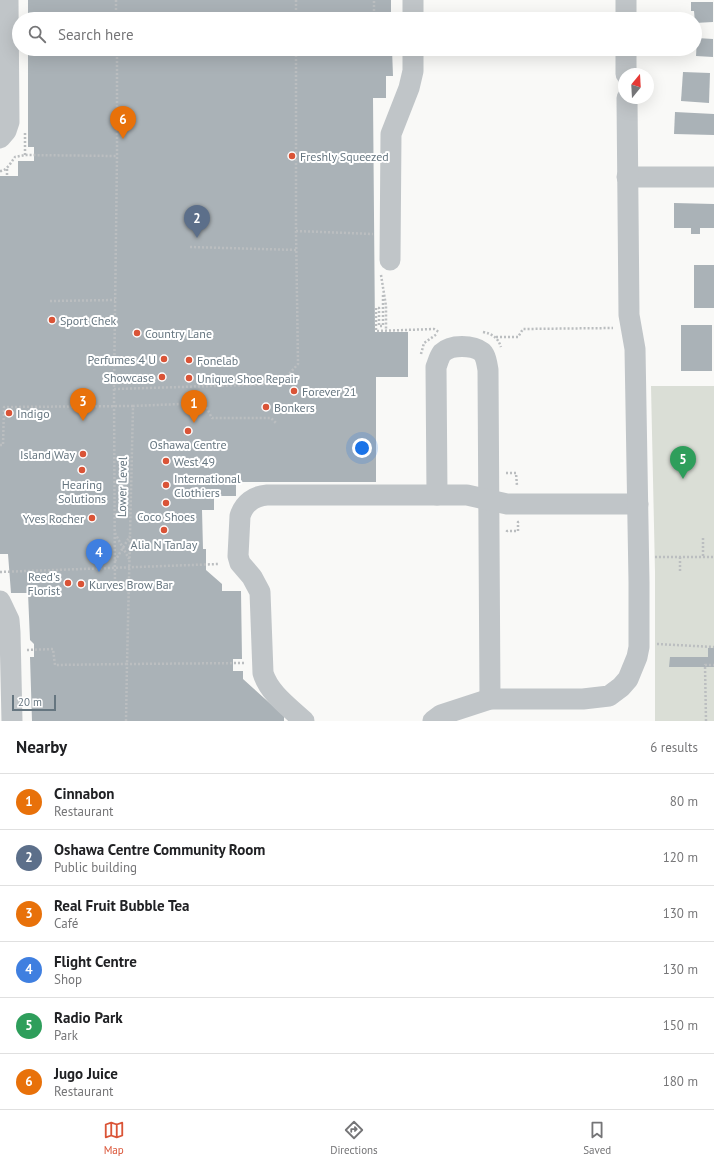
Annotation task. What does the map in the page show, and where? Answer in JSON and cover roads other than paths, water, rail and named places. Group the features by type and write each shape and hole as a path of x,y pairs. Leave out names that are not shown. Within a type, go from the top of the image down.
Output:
{"street":[{"path":"0,138 6,131 9,122 8,0"},
{"path":"413,0 413,12"},
{"path":"626,0 626,12"},
{"path":"390,260 391,134 409,88 413,71 413,56"},
{"path":"626,56 626,68"},
{"path":"433,721 441,715 490,699 598,698 609,696 628,679 637,657 639,647 639,582 636,349 629,316 627,104"},
{"path":"627,177 714,177"},
{"path":"437,495 436,367 438,359 443,352 449,349 462,346 474,348 482,352 487,361 488,370 490,699"},
{"path":"304,721 270,688 264,677 262,662 262,614 260,592 252,577 240,563 238,556 242,510 252,499 267,495 467,495 508,504 638,504"},
{"path":"0,601 9,620 12,721"}],"place":[{"name":"Jugo Juice","path":"123,139"},
{"name":"Freshly Squeezed","path":"292,156"},
{"name":"Oshawa Centre Community Room","path":"197,238"},
{"name":"Sport Chek","path":"52,320"},
{"name":"Country Lane","path":"137,333"},
{"name":"Perfumes 4 U","path":"164,359"},
{"name":"Fonelab","path":"189,360"},
{"name":"Showcase","path":"162,377"},
{"name":"Unique Shoe Repair","path":"189,378"},
{"name":"Forever 21","path":"294,391"},
{"name":"Bonkers","path":"266,407"},
{"name":"Indigo","path":"9,413"},
{"name":"Real Fruit Bubble Tea","path":"83,421"},
{"name":"Cinnabon","path":"194,423"},
{"name":"Oshawa Centre","path":"188,431"},
{"name":"Island Way","path":"83,454"},
{"name":"West 49","path":"166,461"},
{"name":"Hearing Solutions","path":"82,470"},
{"name":"Radio Park","path":"683,479"},
{"name":"International Clothiers","path":"166,485"},
{"name":"Coco Shoes","path":"166,503"},
{"name":"Yves Rocher","path":"92,518"},
{"name":"Alia N TanJay","path":"164,530"},
{"name":"Flight Centre","path":"99,572"},
{"name":"Reed's Florist","path":"68,583"},
{"name":"Kurves Brow Bar","path":"81,584"}]}
